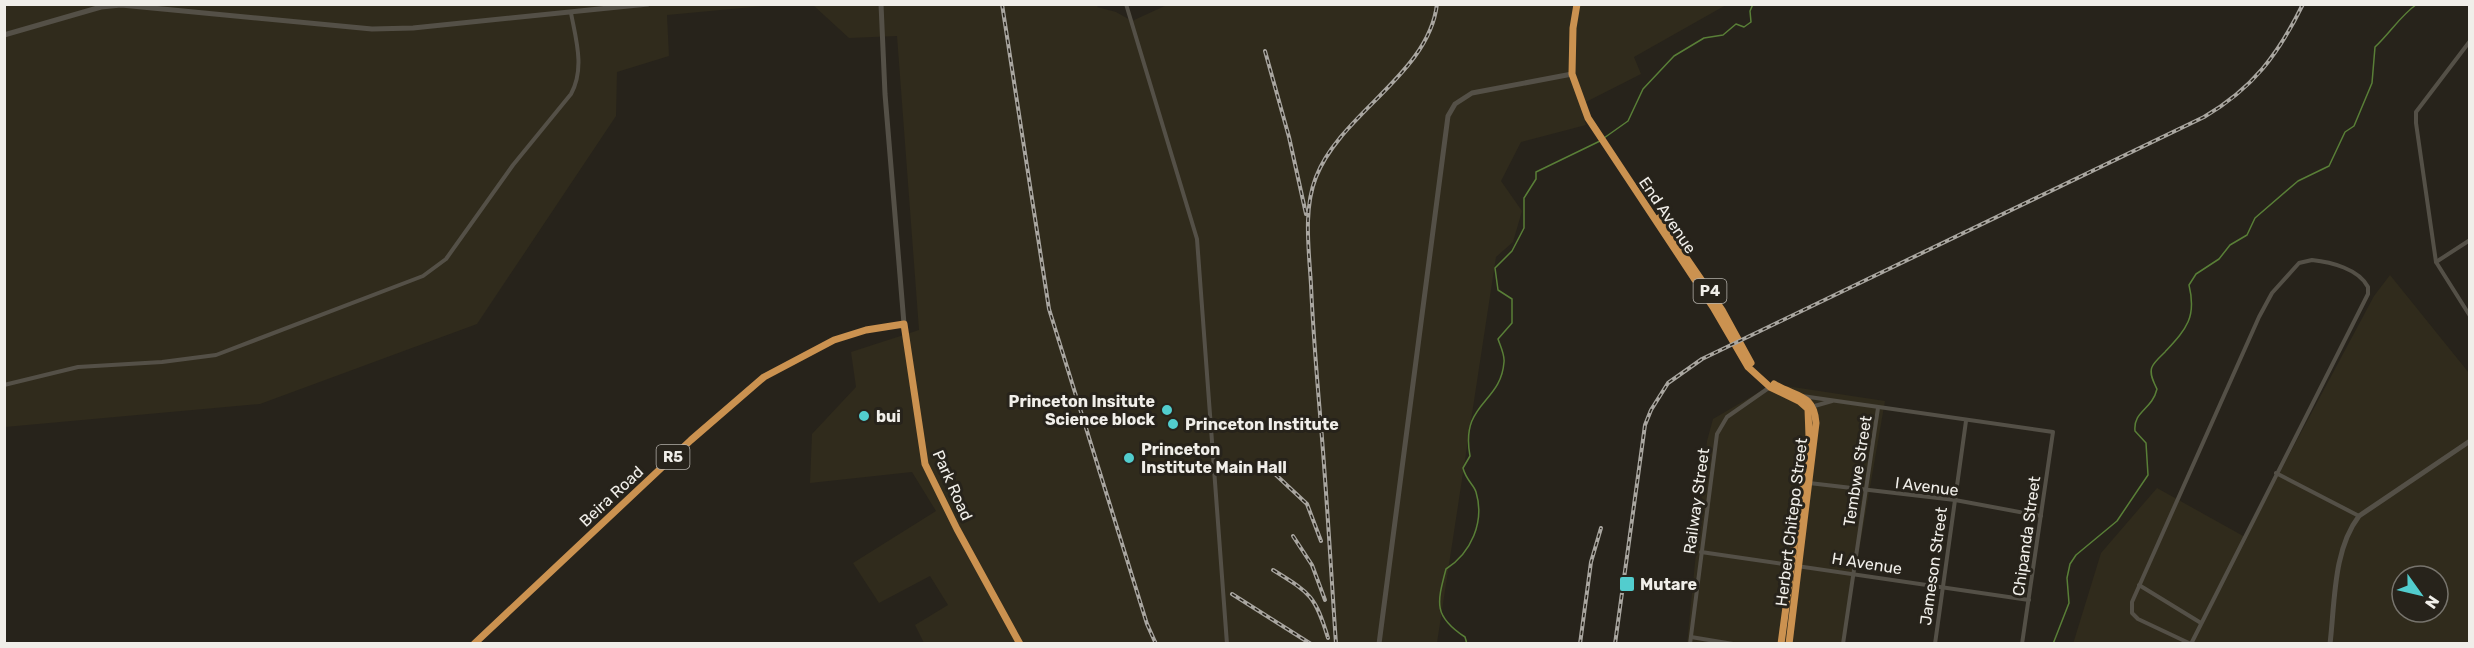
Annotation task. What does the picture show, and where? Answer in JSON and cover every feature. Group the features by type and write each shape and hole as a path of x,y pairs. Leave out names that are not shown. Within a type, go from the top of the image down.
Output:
{"highway":[{"name":"End Avenue","path":"1577,4 1573,28 1572,74 1581,104 1713,307 1748,367 1770,387 1810,407"},
{"name":"End Avenue","path":"1618,162 1704,282 1753,366 1767,380 1801,396 1810,407"},
{"name":"Beira Road","path":"474,644 691,440 764,377 834,340 866,330 904,324"},
{"name":"Park Road","path":"904,324 925,464 957,529 1020,644"},
{"name":"Herbert Chitepo Street","path":"1781,644 1809,483 1816,423 1810,407"},
{"name":"Herbert Chitepo Street","path":"1789,644 1810,407"}],"street":[{"path":"4,36 101,7 121,4 372,29 413,28 648,4"},
{"path":"881,4 885,94 904,324"},
{"path":"1126,4 1197,239 1227,644"},
{"path":"4,385 78,367 162,362 216,355 309,321 437,268 513,165 572,94 577,84 579,68 571,13"},
{"path":"2469,41 2416,112 2423,183 2436,262 2469,316"},
{"path":"1379,644 1448,116 1455,104 1472,93 1572,74"},
{"path":"2436,262 2469,240"},
{"path":"2325,261 2365,281 2368,294 2276,473 2191,643 2144,623 2132,613 2132,602 2139,585 2272,293 2299,262 2325,261"},
{"name":"Railway Street","path":"1690,644 1720,425 1727,417 1770,387"},
{"name":"End Avenue","path":"1801,396 2053,432"},
{"name":"End Avenue","path":"1810,407 1836,400"},
{"name":"Tembwe Street","path":"1843,644 1878,408"},
{"name":"Jameson Street","path":"1935,644 1966,421"},
{"name":"Chipanda Street","path":"2022,644 2053,432"},
{"path":"2330,644 2347,531 2359,516 2469,441"},
{"path":"2276,473 2359,516"},
{"name":"I Avenue","path":"1809,483 1955,500 2041,516"},
{"name":"H Avenue","path":"1701,552 2029,600"},
{"path":"2139,585 2201,623"},
{"path":"1691,637 1733,644"}],"shaded area":[{"path":"1169,4 1726,5 1634,57 1641,74 1580,105 1586,125 1521,142 1501,181 1522,211 1513,242 1496,257 1437,643 924,643 915,625 948,605 930,576 879,603 853,563 936,511 912,472 810,483 812,434 856,387 851,352 919,330 897,36 849,38 813,5 1099,5 1097,7 1116,12 1132,21"},
{"path":"5,5 776,5 667,15 669,56 617,72 616,116 477,324 260,404 5,427"},
{"path":"2390,275 2469,373 2469,643 2073,644 2101,553 2157,488 2245,537 2374,296"},
{"path":"1773,384 1885,401 1843,643 1687,644 1707,441 1713,419"}],"waterway":[{"path":"1604,138 1628,121 1643,89 1674,56 1704,38 1723,35 1736,24 1744,27 1751,22 1750,11 1753,4"},
{"path":"2053,644 2069,603 2067,578 2070,564 2076,555 2117,521 2148,475 2146,443 2135,431 2135,424 2155,396 2157,389 2151,375 2153,365 2179,336 2188,322 2192,306 2189,285 2196,274 2219,259 2230,245 2247,235 2255,218 2298,181 2329,166 2345,132 2354,126 2372,83 2375,47 2417,4"},
{"path":"1467,644 1465,637 1447,622 1440,608 1440,600 1446,569 1469,546 1477,525 1479,514 1476,492 1463,468 1470,456 1468,438 1476,414 1496,387 1501,376 1504,359 1498,339 1512,323 1512,299 1498,290 1495,268 1512,251 1524,228 1524,198 1536,179 1536,172 1600,141"}],"railway":[{"path":"1002,4 1049,309 1147,624 1156,644"},
{"path":"1336,644 1308,244 1309,203 1316,177 1328,154 1344,133 1402,73 1418,52 1431,29 1437,4"},
{"path":"1615,644 1645,425 1651,410 1668,383 1702,359 2204,117 2237,94 2262,69 2274,55 2303,4"},
{"path":"1265,51 1289,137 1306,214"},
{"path":"1276,475 1307,504 1321,541"},
{"path":"1580,644 1591,562 1601,528"},
{"path":"1293,536 1312,565 1325,600"},
{"path":"1273,570 1309,596 1319,612 1328,638"},
{"path":"1232,594 1311,644"}],"place":[{"name":"Princeton Insitute Science block","path":"1167,410"},
{"name":"bui","path":"864,416"},
{"name":"Princeton Institute","path":"1173,424"},
{"name":"Princeton Institute Main Hall","path":"1129,458"},
{"name":"Mutare","path":"1627,584"}]}
